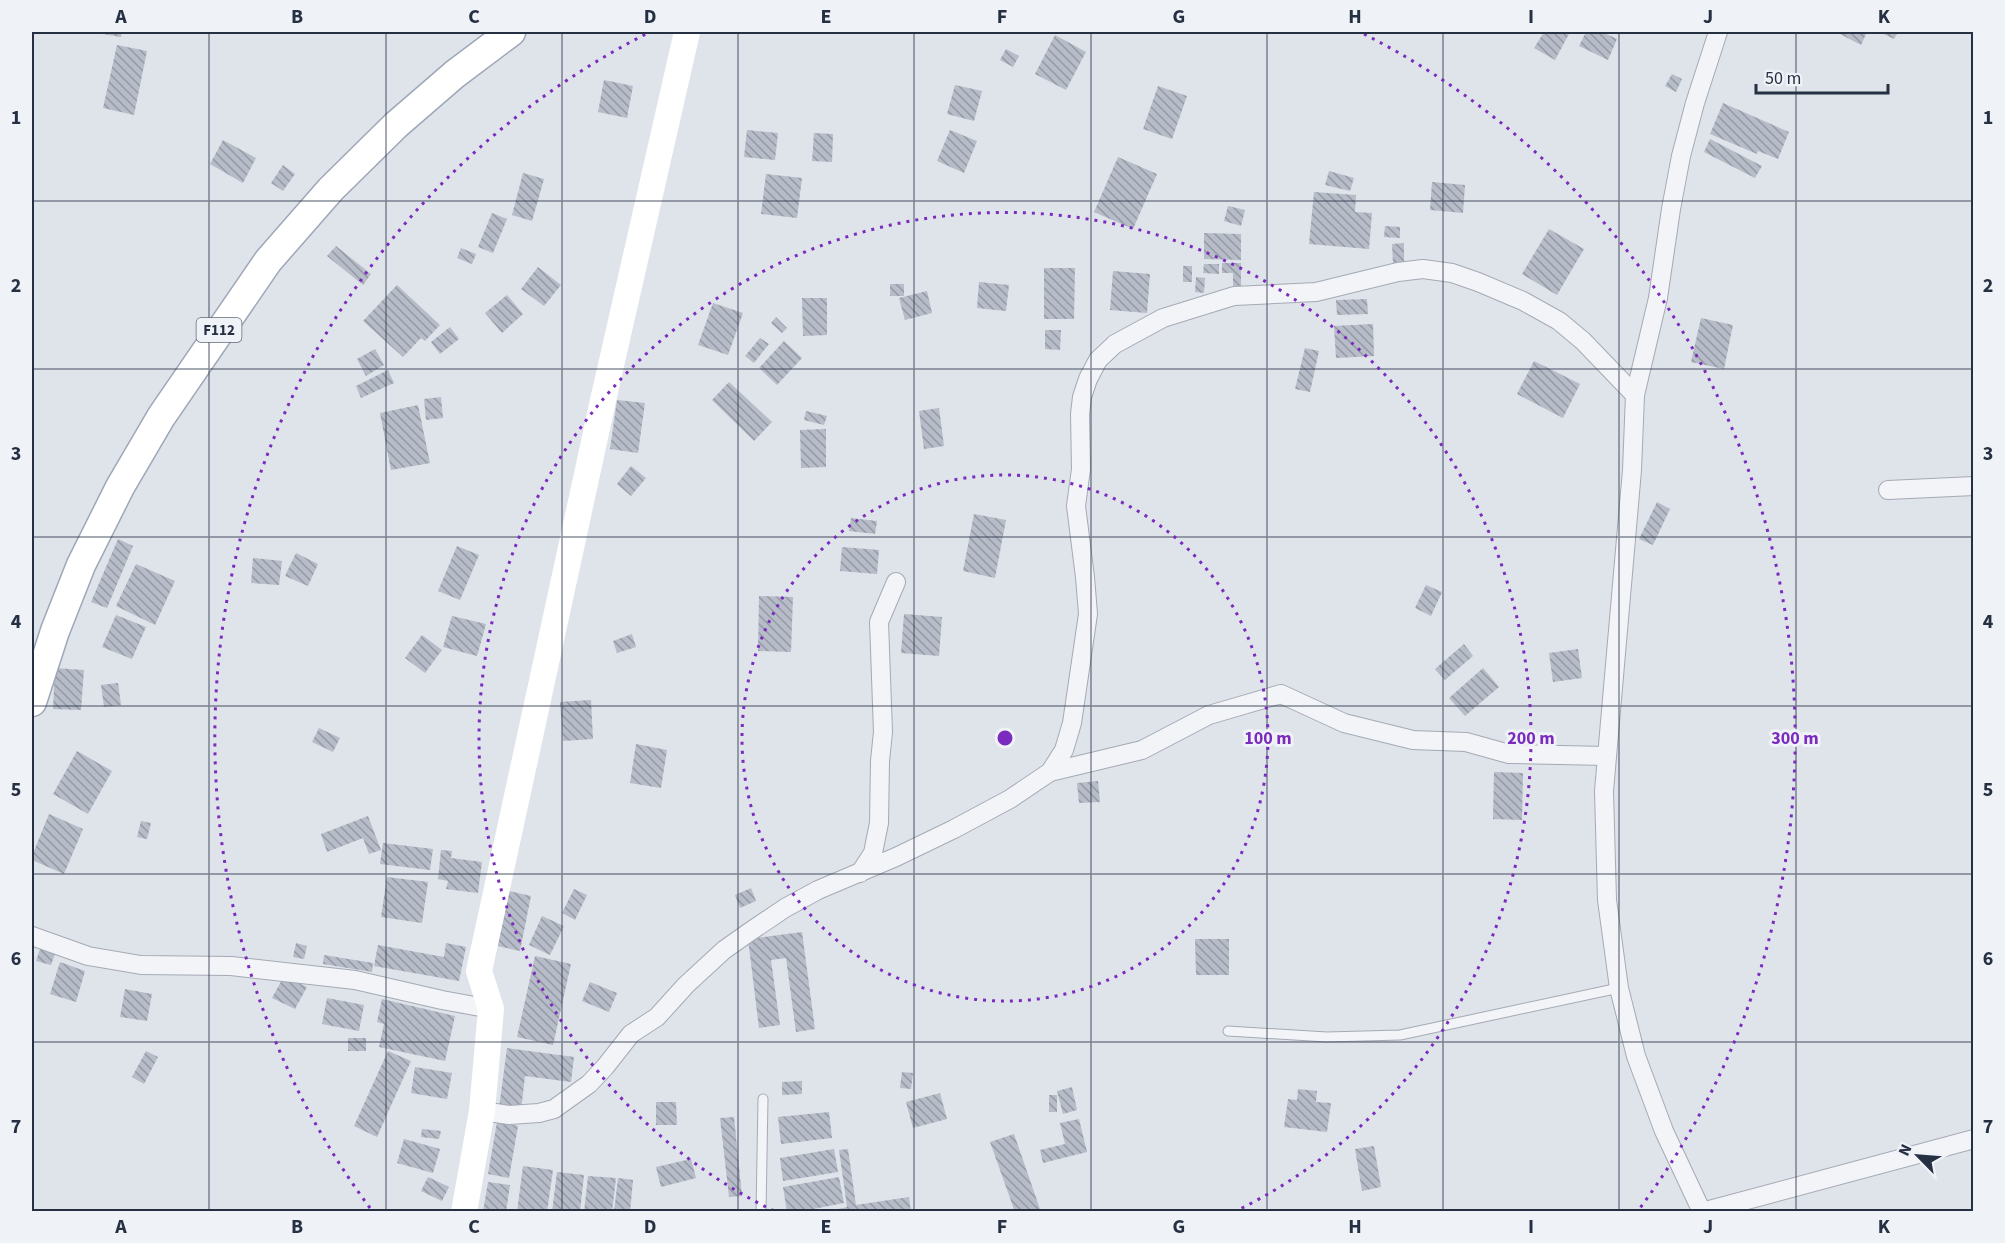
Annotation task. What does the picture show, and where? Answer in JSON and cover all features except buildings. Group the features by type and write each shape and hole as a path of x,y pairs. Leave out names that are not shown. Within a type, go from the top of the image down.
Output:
{"main road":[{"name":"F112","path":"32,702 55,631 81,565 120,488 161,417 268,261 331,189 396,125 455,74 511,32"}],"street":[{"path":"464,1212 482,1111 491,1009 479,971 604,396 687,32"},
{"path":"1718,32 1681,156 1658,298 1635,395 1632,470 1604,791 1607,900 1619,988 1636,1056 1664,1131 1702,1212 1974,1139"},
{"path":"1050,772 1064,750 1072,723 1088,614 1076,506 1081,470 1082,397 1098,360 1115,344 1163,318 1234,296 1316,292 1398,272 1423,269 1452,273 1478,282 1559,321 1584,341 1635,395"},
{"path":"1888,490 1974,486"},
{"path":"860,873 873,853 879,823 883,732 879,622 896,582"},
{"path":"482,1111 509,1115 539,1113 554,1109 589,1084 631,1034 657,1017 724,950 785,908 818,890 954,829 1010,799 1050,772 1142,750 1209,715 1281,694 1344,723 1413,740 1466,742 1509,754 1607,756"},
{"path":"32,936 88,956 141,965 231,966 355,980 491,1009"}],"lane":[{"path":"1228,1031 1327,1037 1400,1035 1619,988"},
{"path":"761,1212 763,1099"}]}
